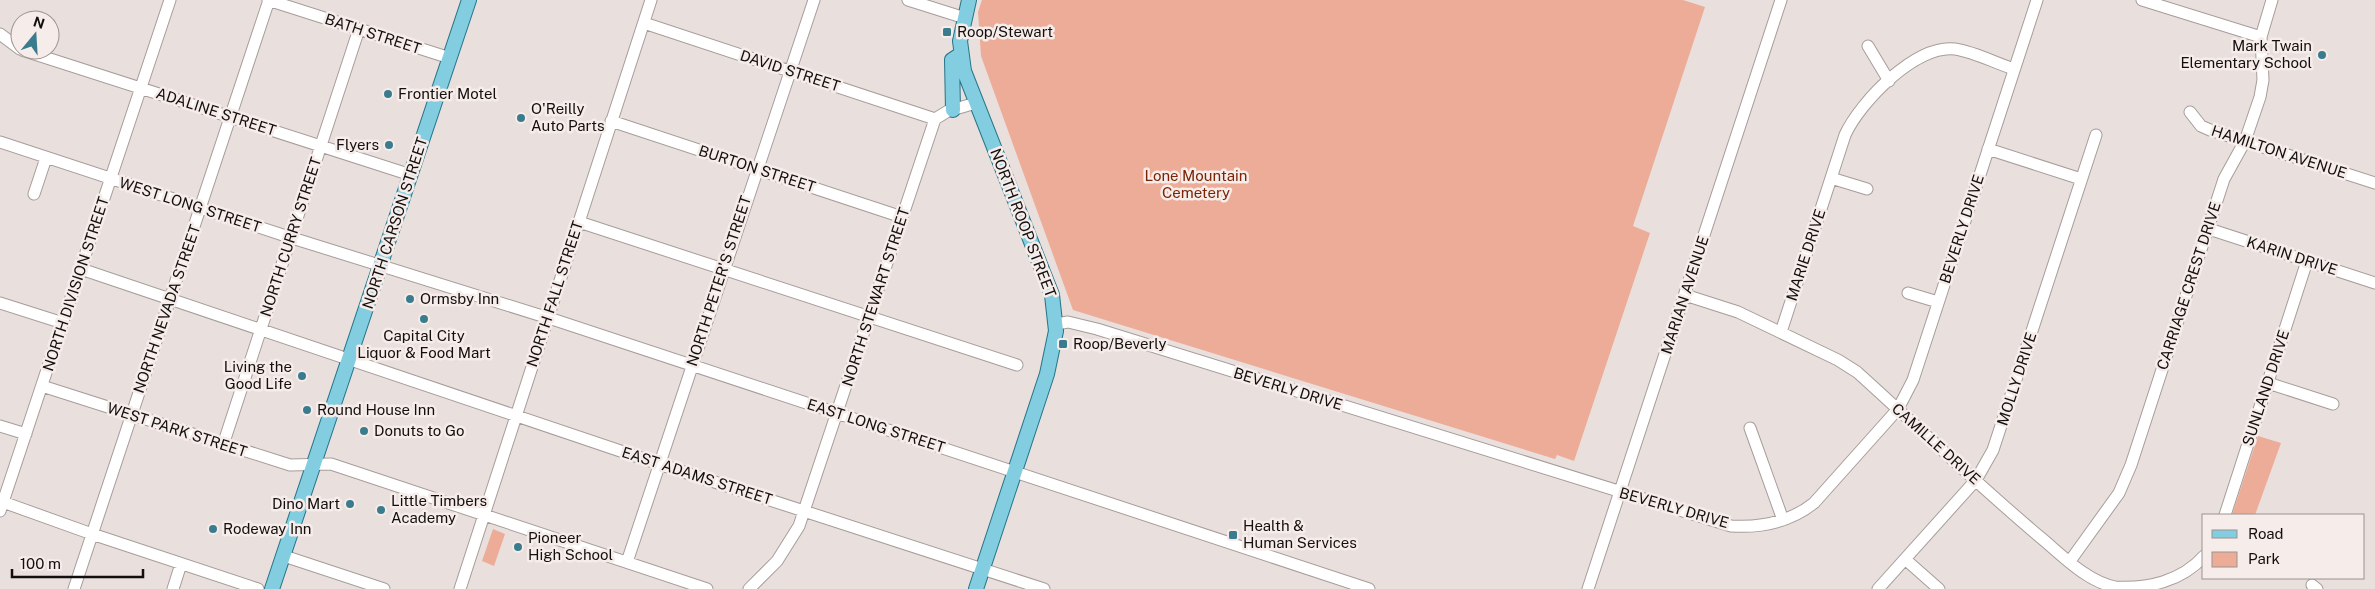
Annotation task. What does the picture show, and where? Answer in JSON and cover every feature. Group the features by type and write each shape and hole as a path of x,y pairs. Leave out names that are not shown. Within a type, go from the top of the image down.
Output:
{"main road":[{"name":"NORTH CARSON STREET","path":"272,589 469,0"},
{"name":"NORTH ROOP STREET","path":"969,0 960,41 961,54 976,103 1040,259 1052,295 1056,324 1055,341 1047,374 976,589"},
{"path":"953,110 952,60 961,54"}],"street":[{"name":"NORTH DIVISION STREET","path":"1,505 170,0"},
{"name":"BATH STREET","path":"268,0 450,58"},
{"name":"NORTH NEVADA STREET","path":"74,589 201,209 268,0"},
{"name":"NORTH FALL STREET","path":"460,589 546,317 652,0"},
{"name":"NORTH PETER'S STREET","path":"627,562 756,168 814,0"},
{"path":"908,0 965,18"},
{"name":"MARIAN AVENUE","path":"1588,589 1781,0"},
{"name":"BEVERLY DRIVE","path":"1056,324 1068,322 1097,330 1731,526 1765,526 1802,512 1814,503 1898,409 1913,380 2037,0"},
{"path":"2142,0 2261,37"},
{"name":"CARRIAGE CREST DRIVE","path":"2070,561 2119,493 2125,479 2224,179 2245,141 2264,80 2261,37 2272,0"},
{"name":"DAVID STREET","path":"644,23 935,119"},
{"name":"NORTH CURRY STREET","path":"223,445 262,329 289,237 359,29"},
{"name":"ADALINE STREET","path":"0,34 10,42"},
{"path":"1868,46 1889,81"},
{"name":"MARIE DRIVE","path":"1781,332 1851,122 1862,106 1889,81 1926,53 1955,49 2014,69"},
{"name":"ADALINE STREET","path":"52,60 411,174"},
{"path":"935,119 953,110 976,103"},
{"name":"HAMILTON AVENUE","path":"2190,112 2201,126 2375,183"},
{"name":"NORTH STEWART STREET","path":"749,589 764,576 786,550 805,511 935,119"},
{"name":"BURTON STREET","path":"611,121 902,216"},
{"name":"MOLLY DRIVE","path":"1878,589 1976,480 1993,450 2096,135"},
{"name":"WEST LONG STREET","path":"0,142 201,209 381,266"},
{"path":"1988,149 2081,179"},
{"path":"34,194 46,158"},
{"path":"1831,178 1867,189"},
{"path":"579,222 1017,365"},
{"name":"KARIN DRIVE","path":"2208,229 2375,283"},
{"name":"SUNLAND DRIVE","path":"2225,514 2307,261"},
{"name":"EAST LONG STREET","path":"381,266 546,317 1369,589"},
{"name":"EAST ADAMS STREET","path":"81,269 659,464 1044,589"},
{"path":"1908,293 1938,302"},
{"name":"CAMILLE DRIVE","path":"1685,296 1738,312 1781,332 1857,372 1976,480 2089,576 2116,587 2153,588 2189,571 2202,558"},
{"path":"0,303 63,323"},
{"path":"2268,383 2333,404"},
{"name":"WEST PARK STREET","path":"42,386 290,465 331,464 707,589"},
{"path":"0,426 26,434"},
{"path":"1750,428 1783,520"},
{"path":"1,505 258,589"},
{"path":"284,556 384,589"},
{"path":"1905,559 1939,589"},
{"path":"173,589 182,564"}],"green space":[{"name":"Lone Mountain Cemetery","path":"982,0 1683,0 1705,7 1633,226 1650,233 1574,461 1557,455 1555,459 1073,310 981,56 978,12"},
{"path":"2258,436 2281,443 2255,514 2232,514"},
{"path":"493,529 505,534 494,566 482,561"}],"place":[{"name":"Roop/Stewart","path":"947,32"},
{"name":"Mark Twain Elementary School","path":"2322,55"},
{"name":"Frontier Motel","path":"388,94"},
{"name":"O'Reilly Auto Parts","path":"521,118"},
{"name":"Flyers","path":"389,145"},
{"name":"Ormsby Inn","path":"410,299"},
{"name":"Capital City Liquor & Food Mart","path":"424,319"},
{"name":"Roop/Beverly","path":"1063,344"},
{"name":"Living the Good Life","path":"302,376"},
{"name":"Round House Inn","path":"307,410"},
{"name":"Donuts to Go","path":"364,431"},
{"name":"Dino Mart","path":"350,504"},
{"name":"Little Timbers Academy","path":"381,510"},
{"name":"Rodeway Inn","path":"213,529"},
{"name":"Health & Human Services","path":"1233,535"},
{"name":"Pioneer High School","path":"518,547"}]}
